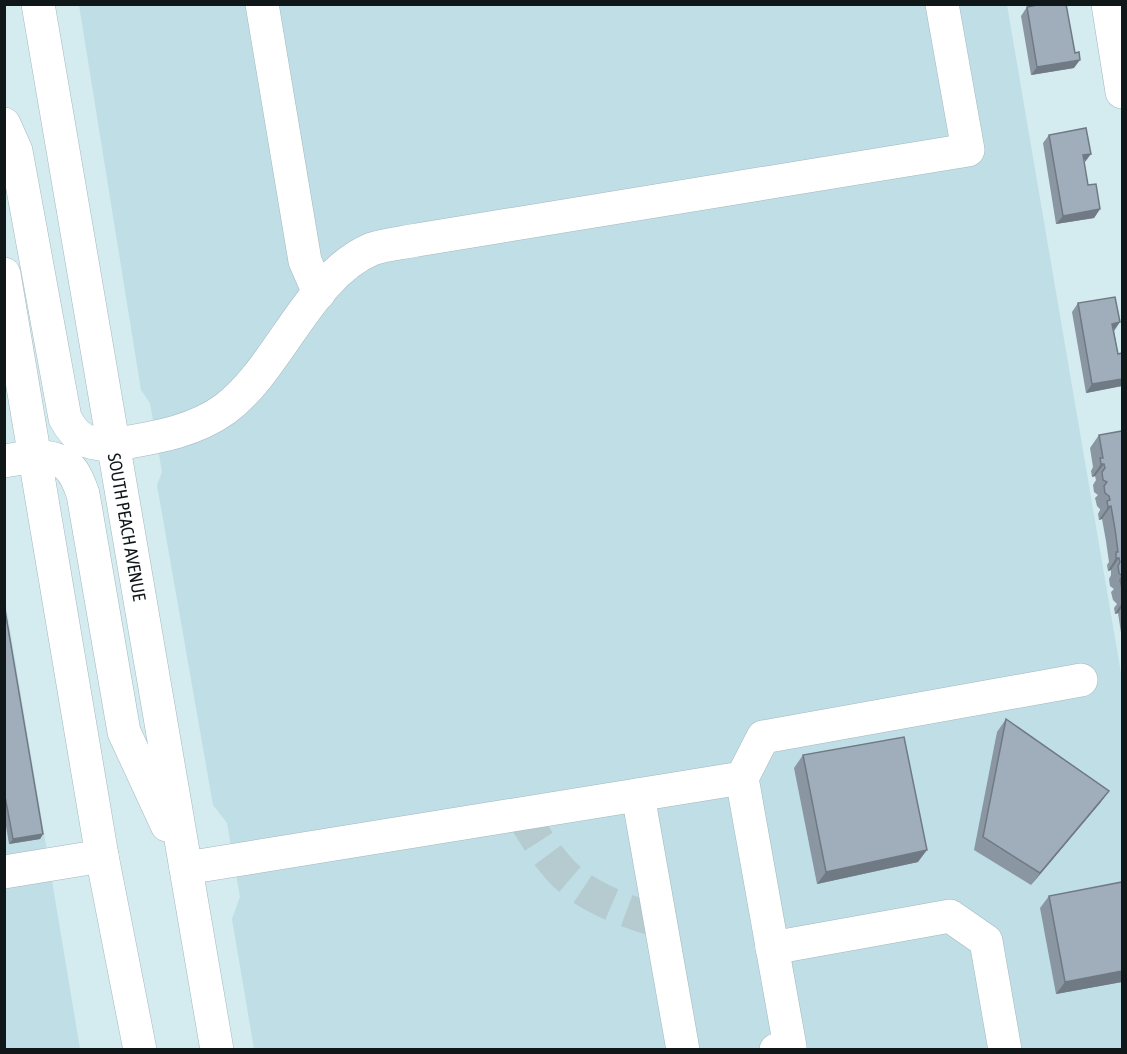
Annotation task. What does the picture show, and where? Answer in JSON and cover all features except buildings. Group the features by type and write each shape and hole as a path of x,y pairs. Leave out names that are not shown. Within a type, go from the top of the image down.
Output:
{"main road":[{"name":"SOUTH PEACH AVENUE","path":"38,4 217,1050"},
{"path":"262,4 305,261 319,293"},
{"path":"4,124 16,151 65,418 80,438 92,444 112,445 190,428 225,409 249,386 319,293 351,261 373,249 968,150 942,4"},
{"path":"1108,4 1122,92"},
{"path":"4,274 20,458 140,1050"},
{"path":"20,458 54,457 68,466 78,478 84,494 124,732 186,868 742,778"},
{"path":"776,1050 790,1047 742,778 763,737 1081,680"},
{"path":"638,795 683,1050"},
{"path":"4,872 102,856"},
{"path":"772,948 950,916 986,941 1005,1050"}],"shaded area":[{"path":"79,5 1007,5 1122,679 1122,1049 254,1049 232,919 240,897 227,823 213,805 157,485 162,472 150,403 141,390"},
{"path":"5,599 80,1049 5,1049"}],"tunnel":[{"path":"521,814 550,858 577,885 603,900 660,922"}]}
